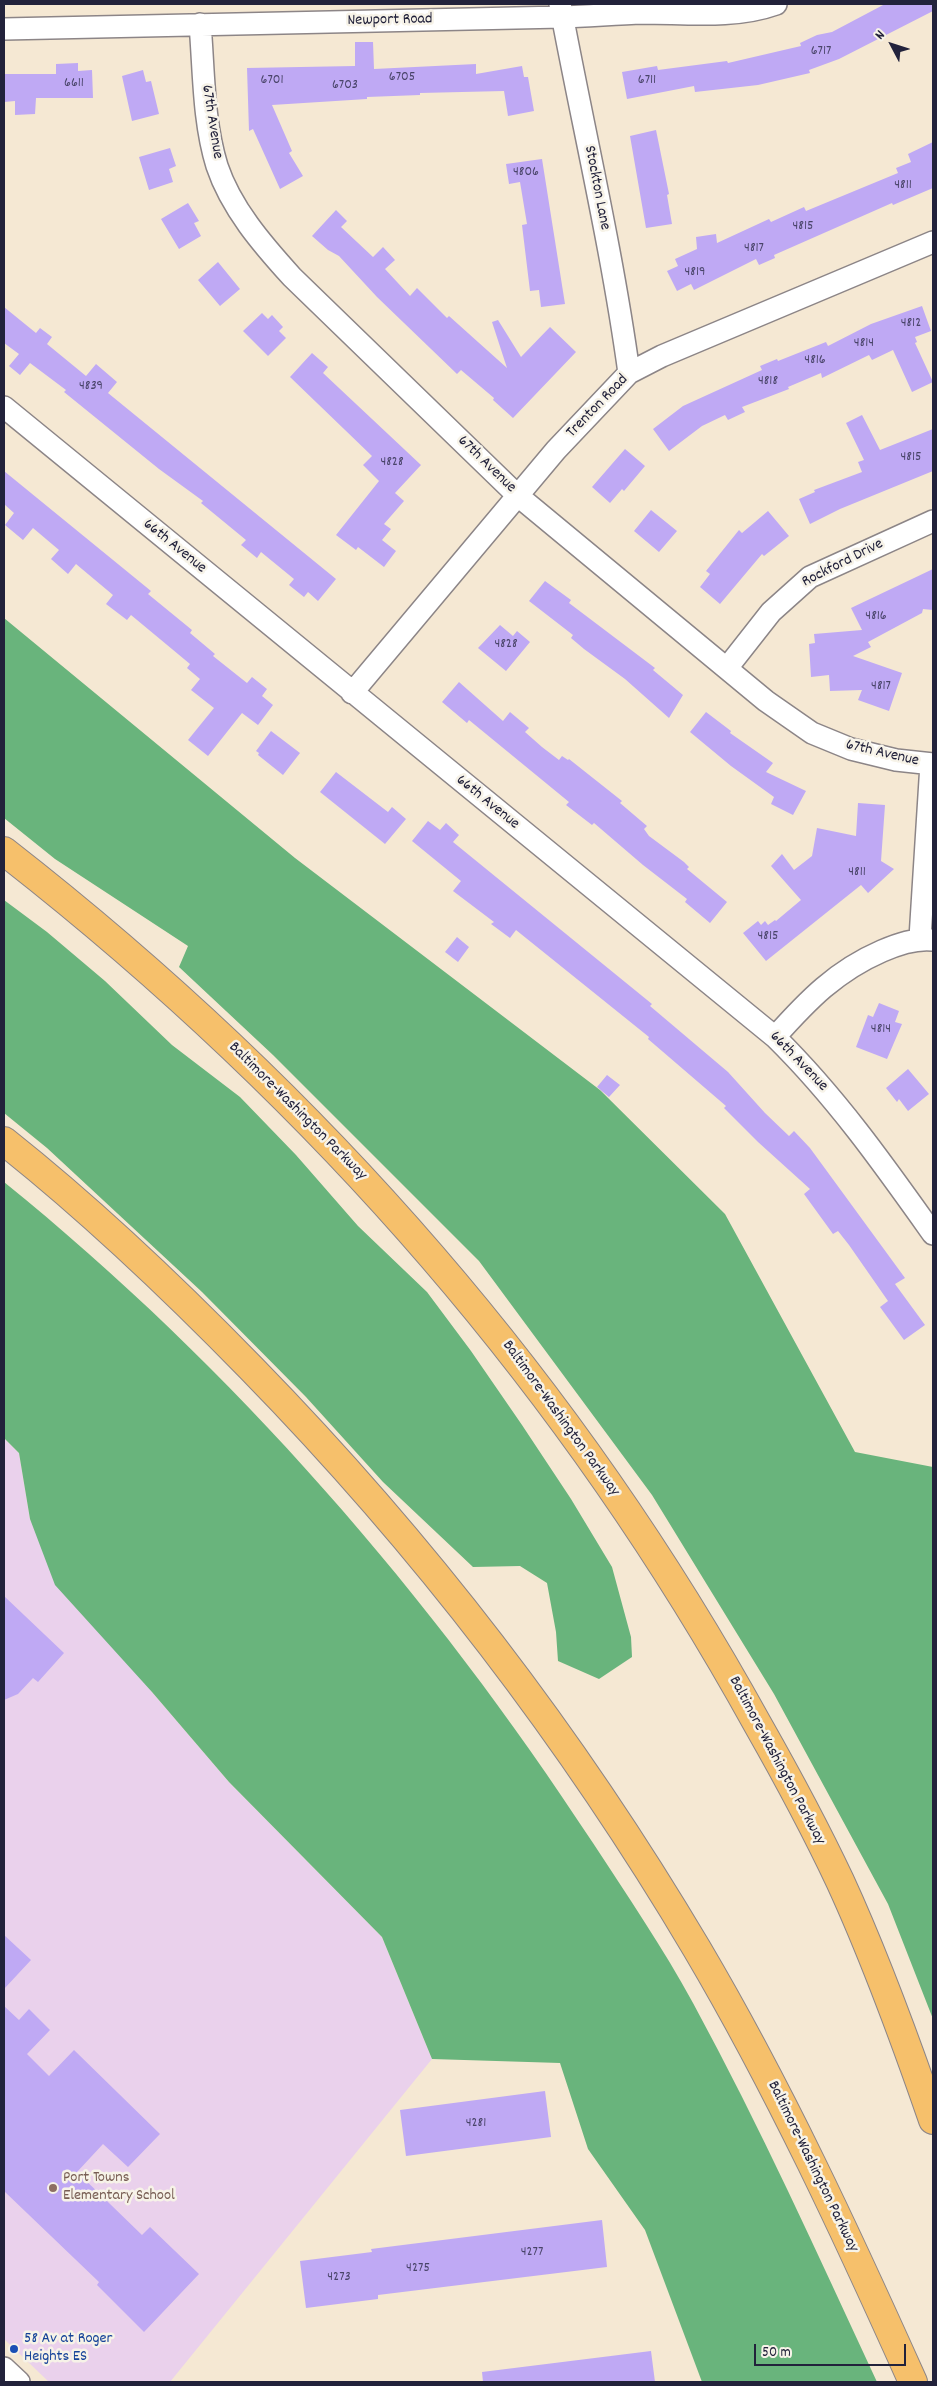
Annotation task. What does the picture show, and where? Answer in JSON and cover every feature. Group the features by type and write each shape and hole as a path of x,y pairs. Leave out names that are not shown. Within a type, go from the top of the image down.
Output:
{"highway":[{"name":"Baltimore-Washington Parkway","path":"4,851 70,902 163,981 266,1078 347,1160 438,1262 515,1357 597,1468 657,1555 724,1662 779,1763 839,1880 889,1995 933,2120"},
{"name":"Baltimore-Washington Parkway","path":"4,1140 117,1238 197,1312 286,1404 362,1486 449,1590 503,1660 586,1775 697,1949 762,2065 827,2194 913,2382"}],"street":[{"name":"Newport Road","path":"4,29 561,11 708,14 747,10 776,4"},
{"name":"Stockton Lane","path":"561,11 574,67 622,325 629,373"},
{"name":"67th Avenue","path":"200,24 207,118 218,166 236,204 261,242 306,290 517,495 766,702 812,733 851,749 896,760 932,764"},
{"name":"Trenton Road","path":"352,692 556,450 629,373 662,356 933,242"},
{"name":"66th Avenue","path":"4,407 775,1037 799,1060 860,1132 933,1234"},
{"name":"Rockford Drive","path":"727,668 771,612 810,577 933,522"},
{"path":"775,1037 814,995 840,973 862,959 892,947 927,939 932,764"},
{"path":"4,2368 19,2382"}],"shaded area":[{"path":"4,1438 19,1453 30,1519 152,1692 229,1782 382,1937 432,2059 170,2382 49,2382 4,2339"}],"green space":[{"path":"4,618 295,858 600,1090 725,1214 855,1452 933,1467 933,2019 888,1904 774,1694 652,1495 479,1261 273,1055 179,967 188,946 55,859 4,818"},
{"path":"4,900 47,932 105,981 172,1045 240,1097 296,1155 358,1226 427,1292 471,1351 522,1425 571,1499 612,1567 631,1637 632,1657 599,1679 558,1661 556,1632 547,1583 520,1566 473,1567 383,1482 306,1397 202,1292 47,1148 4,1113"},
{"path":"4,1182 89,1254 170,1329 249,1408 397,1574 531,1751 644,1922 693,2003 765,2143 877,2382 702,2382 645,2230 588,2149 560,2063 432,2059 382,1937 229,1782 152,1692 55,1585 30,1519 19,1453 4,1438"}],"building":[{"path":"885,4 933,4 933,11 839,59 809,70 810,73 758,85 695,92 694,86 627,99 622,72 657,66 658,70 727,61 728,63 801,46 800,43 817,35 832,32"},
{"path":"355,42 373,42 374,69 476,64 476,74 522,66 524,77 528,77 534,111 508,116 504,91 420,93 420,95 367,97 367,99 272,105 292,151 289,153 303,176 280,189 253,129 249,131 247,68 355,66"},
{"path":"78,63 78,71 92,70 93,98 36,98 35,114 15,115 15,101 4,102 4,74 56,74 56,64"},
{"path":"143,70 146,82 151,81 159,114 132,121 122,76"},
{"path":"656,130 669,194 667,195 672,224 646,228 630,136"},
{"path":"933,142 933,188 893,205 892,203 774,255 775,258 759,265 756,259 694,290 691,284 677,291 667,271 678,266 675,259 697,249 696,237 716,234 717,243 769,219 771,222 804,207 806,211 898,173 896,168 911,162 908,154"},
{"path":"170,148 176,166 169,169 173,182 149,190 139,157"},
{"path":"542,159 565,304 541,307 539,290 530,291 522,225 527,224 520,182 509,184 506,164"},
{"path":"188,203 199,221 194,223 201,236 179,249 161,219"},
{"path":"336,210 347,221 341,227 373,257 383,247 395,260 385,269 410,296 417,288 447,318 449,316 507,368 492,322 498,320 521,357 550,327 576,352 513,418 493,400 494,398 461,370 457,374 377,297 339,256 328,250 312,236"},
{"path":"218,262 240,289 220,306 198,280"},
{"path":"922,306 931,331 915,337 917,342 915,343 933,382 912,392 893,350 872,360 869,355 822,378 821,373 788,387 789,389 742,407 745,412 728,420 725,415 702,426 669,451 653,429 683,406 762,370 760,366 826,342 828,346 871,324"},
{"path":"4,307 36,333 40,328 52,337 47,344 86,376 96,364 117,382 108,393 336,579 318,601 308,592 304,597 289,585 294,579 261,552 257,558 241,545 246,540 201,503 203,501 159,469 64,392 66,390 30,363 20,375 9,366 19,354 4,343"},
{"path":"262,313 268,319 272,315 283,327 279,331 286,338 268,356 243,331"},
{"path":"312,353 328,367 323,373 421,465 395,493 404,501 384,524 391,529 382,540 396,551 384,567 358,547 356,550 336,535 379,481 363,465 372,456 290,377"},
{"path":"862,415 880,450 933,429 933,471 840,509 810,524 799,499 815,492 814,490 862,472 858,462 864,460 846,423"},
{"path":"625,449 645,466 624,491 622,489 610,503 592,487"},
{"path":"4,471 151,591 148,594 192,630 190,633 215,654 213,656 247,683 252,677 267,689 262,696 273,705 258,725 242,713 208,756 188,740 214,708 191,690 200,679 187,668 190,664 131,615 127,620 106,604 113,595 76,564 68,574 51,559 59,550 33,528 23,540 5,525 14,513 4,504"},
{"path":"651,510 677,531 659,552 634,531"},
{"path":"768,511 789,536 764,556 762,554 720,604 700,587 710,574 706,571 739,530 742,533"},
{"path":"933,569 933,610 923,609 922,613 868,642 871,647 853,656 902,673 889,711 858,700 862,690 830,691 829,675 811,677 809,644 815,643 814,634 862,630 851,608"},
{"path":"545,581 571,600 569,603 655,668 653,670 683,695 669,718 625,679 571,638 573,635 529,601"},
{"path":"500,625 513,636 517,631 530,642 506,671 478,648"},
{"path":"459,682 503,721 510,712 529,728 525,732 542,747 559,760 562,756 569,759 622,801 620,803 647,826 644,829 649,836 684,862 689,867 687,869 727,902 710,923 685,902 687,899 643,865 594,823 592,825 566,805 569,802 469,720 467,723 442,702"},
{"path":"706,712 731,731 730,733 773,763 766,772 806,791 793,815 771,804 774,797 731,766 690,732"},
{"path":"271,731 300,753 283,775 258,755 259,753 256,751"},
{"path":"336,772 388,812 392,807 406,819 385,844 320,792"},
{"path":"858,803 885,805 881,861 894,869 868,893 861,885 766,961 743,933 758,921 761,925 765,921 768,925 776,921 801,900 771,866 782,854 794,870 812,856 817,828 856,836"},
{"path":"428,821 440,830 446,823 459,835 453,842 652,1004 650,1006 728,1072 765,1113 789,1136 794,1131 810,1148 905,1278 895,1284 925,1325 904,1340 880,1307 888,1301 849,1245 838,1231 833,1234 804,1194 810,1189 758,1142 724,1108 726,1106 648,1039 649,1037 516,930 510,938 491,924 494,922 453,891 461,881 412,841"},
{"path":"457,937 469,947 458,962 445,952"},
{"path":"879,1003 899,1011 895,1022 902,1024 887,1059 856,1047 868,1015 873,1017"},
{"path":"908,1069 929,1094 908,1111 899,1099 897,1102 886,1088"},
{"path":"607,1075 620,1085 609,1097 597,1087"},
{"path":"4,1596 64,1653 38,1682 33,1678 18,1694 4,1700"},
{"path":"4,1935 31,1960 4,1989"},
{"path":"4,2006 19,2020 29,2009 50,2030 27,2054 49,2076 74,2050 160,2134 128,2167 103,2144 77,2172 142,2235 150,2227 199,2274 144,2332 97,2285 99,2282 4,2191"},
{"path":"545,2091 551,2137 406,2156 400,2110"},
{"path":"602,2220 607,2267 378,2295 378,2299 306,2308 300,2261 372,2252 371,2249"},
{"path":"651,2351 655,2382 483,2382 482,2372"}],"place":[{"name":"Port Towns Elementary School","path":"53,2188"},
{"name":"58 Av at Roger Heights ES","path":"14,2349"}]}
